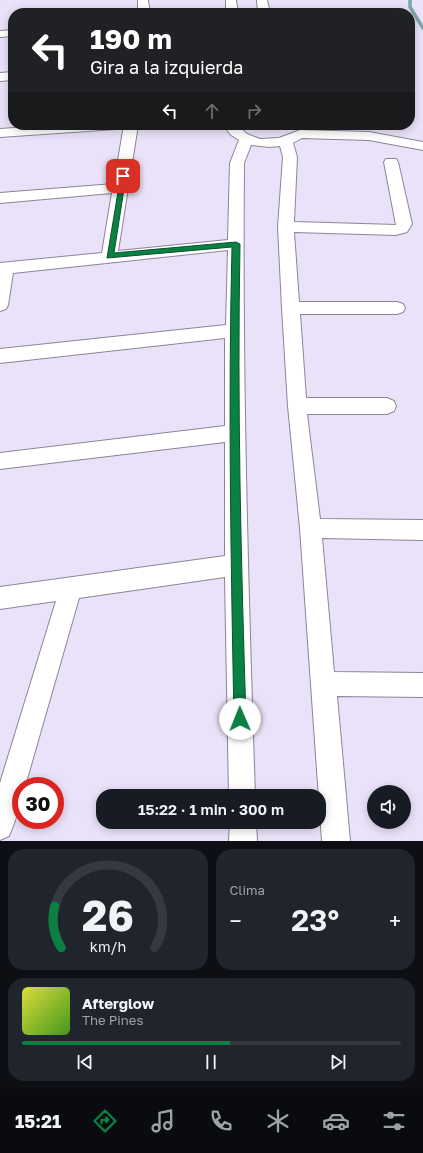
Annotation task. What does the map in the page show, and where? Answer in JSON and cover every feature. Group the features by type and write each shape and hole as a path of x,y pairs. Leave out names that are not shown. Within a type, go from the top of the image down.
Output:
{"street":[{"path":"0,133 44,130"},
{"path":"109,256 130,130"},
{"path":"234,130 246,139 272,143 297,134 369,136 423,146"},
{"path":"352,130 369,136"},
{"path":"297,134 290,157 286,227 290,308 297,406 311,528 336,841"},
{"path":"242,789 236,565 234,331 237,163 246,139"},
{"path":"286,227 396,230 402,228 404,224 391,162"},
{"path":"0,198 121,188"},
{"path":"0,305 3,269 109,256 236,244"},
{"path":"290,308 397,308"},
{"path":"0,356 234,331"},
{"path":"297,406 387,406"},
{"path":"0,461 236,433"},
{"path":"311,528 423,530"},
{"path":"0,598 236,565"},
{"path":"0,827 71,588"},
{"path":"324,684 423,684"},
{"path":"243,829 243,841"}],"waterway":[{"path":"410,0 411,8"},
{"path":"415,15 423,28"}],"route":[{"path":"123,176 109,256 236,244 234,331 236,565 240,719"}]}
